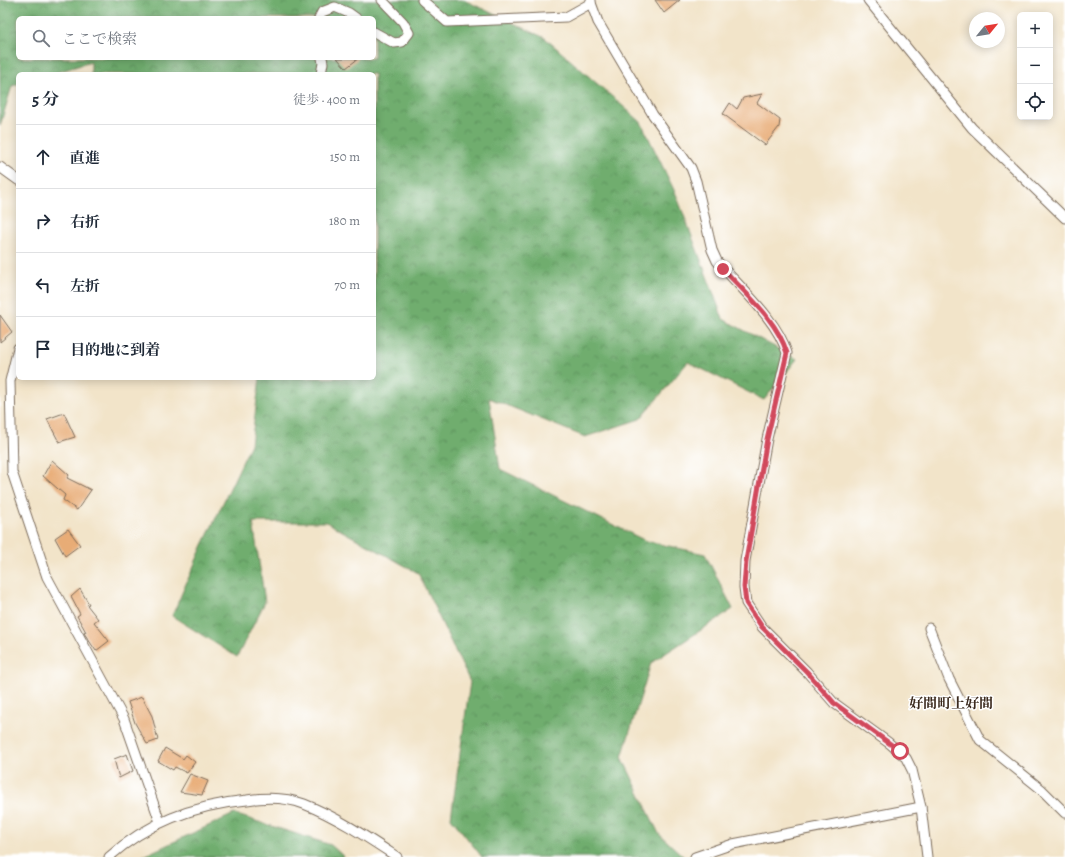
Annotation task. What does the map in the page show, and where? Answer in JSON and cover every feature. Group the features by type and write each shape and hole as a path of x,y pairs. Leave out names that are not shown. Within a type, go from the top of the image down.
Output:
{"street":[{"path":"376,33 394,43 402,42 409,33 403,22 382,0"},
{"path":"422,0 447,22 566,17 591,2 598,22 653,115 691,168 696,180 712,250 717,261 773,326 784,342 787,353 767,439 746,561 744,587 746,603 762,627 807,672 834,703 889,743 906,758 912,770 921,807 927,857"},
{"path":"868,0 972,128 1065,218"},
{"path":"320,16 322,12 335,7 353,16"},
{"path":"321,72 322,60"},
{"path":"0,167 16,179"},
{"path":"16,356 10,381 12,472 46,577 124,720 160,822"},
{"path":"929,628 950,679 980,740 1041,789 1065,813"},
{"path":"109,857 121,846 160,822 196,809 227,802 266,798 287,799 304,804 326,814 397,857"},
{"path":"695,857 733,844 921,807"}],"green space":[{"path":"0,0 464,0 545,38 641,122 676,194 723,319 797,359 764,400 688,362 640,419 585,437 489,398 500,469 646,541 705,554 733,609 651,663 622,757 659,834 684,857 482,857 451,818 470,682 418,573 326,522 253,522 265,602 237,657 172,616 202,547 251,444 260,380 376,380 376,72 91,72 91,62 58,72 16,72 16,85 12,86 0,126"},
{"path":"234,814 331,845 344,857 141,857"}],"building":[{"path":"655,0 680,0 664,13"},
{"path":"339,60 356,60 346,68"},
{"path":"762,94 757,103 780,120 779,127 765,145 723,114 730,103 737,109 743,98"},
{"path":"0,315 12,332 0,342"},
{"path":"64,413 75,437 59,442 47,419"},
{"path":"52,460 69,475 67,478 91,490 77,510 63,500 65,495 43,476"},
{"path":"68,529 80,545 65,556 55,538"},
{"path":"80,589 89,604 87,605 98,619 94,622 109,641 96,651 84,633 86,632 77,616 80,614 71,597"},
{"path":"142,697 152,716 158,740 147,744 135,723 128,702"},
{"path":"165,748 183,759 186,755 195,762 187,773 175,767 173,770 158,761"},
{"path":"127,754 133,771 119,778 114,759"},
{"path":"190,774 208,781 202,795 180,792"}],"district":[{"name":"好間町上好間","path":"951,703"}],"route":[{"path":"723,269 773,326 784,342 787,353 767,439 746,561 744,587 746,603 753,616 762,627 807,672 834,703 900,751"}]}
